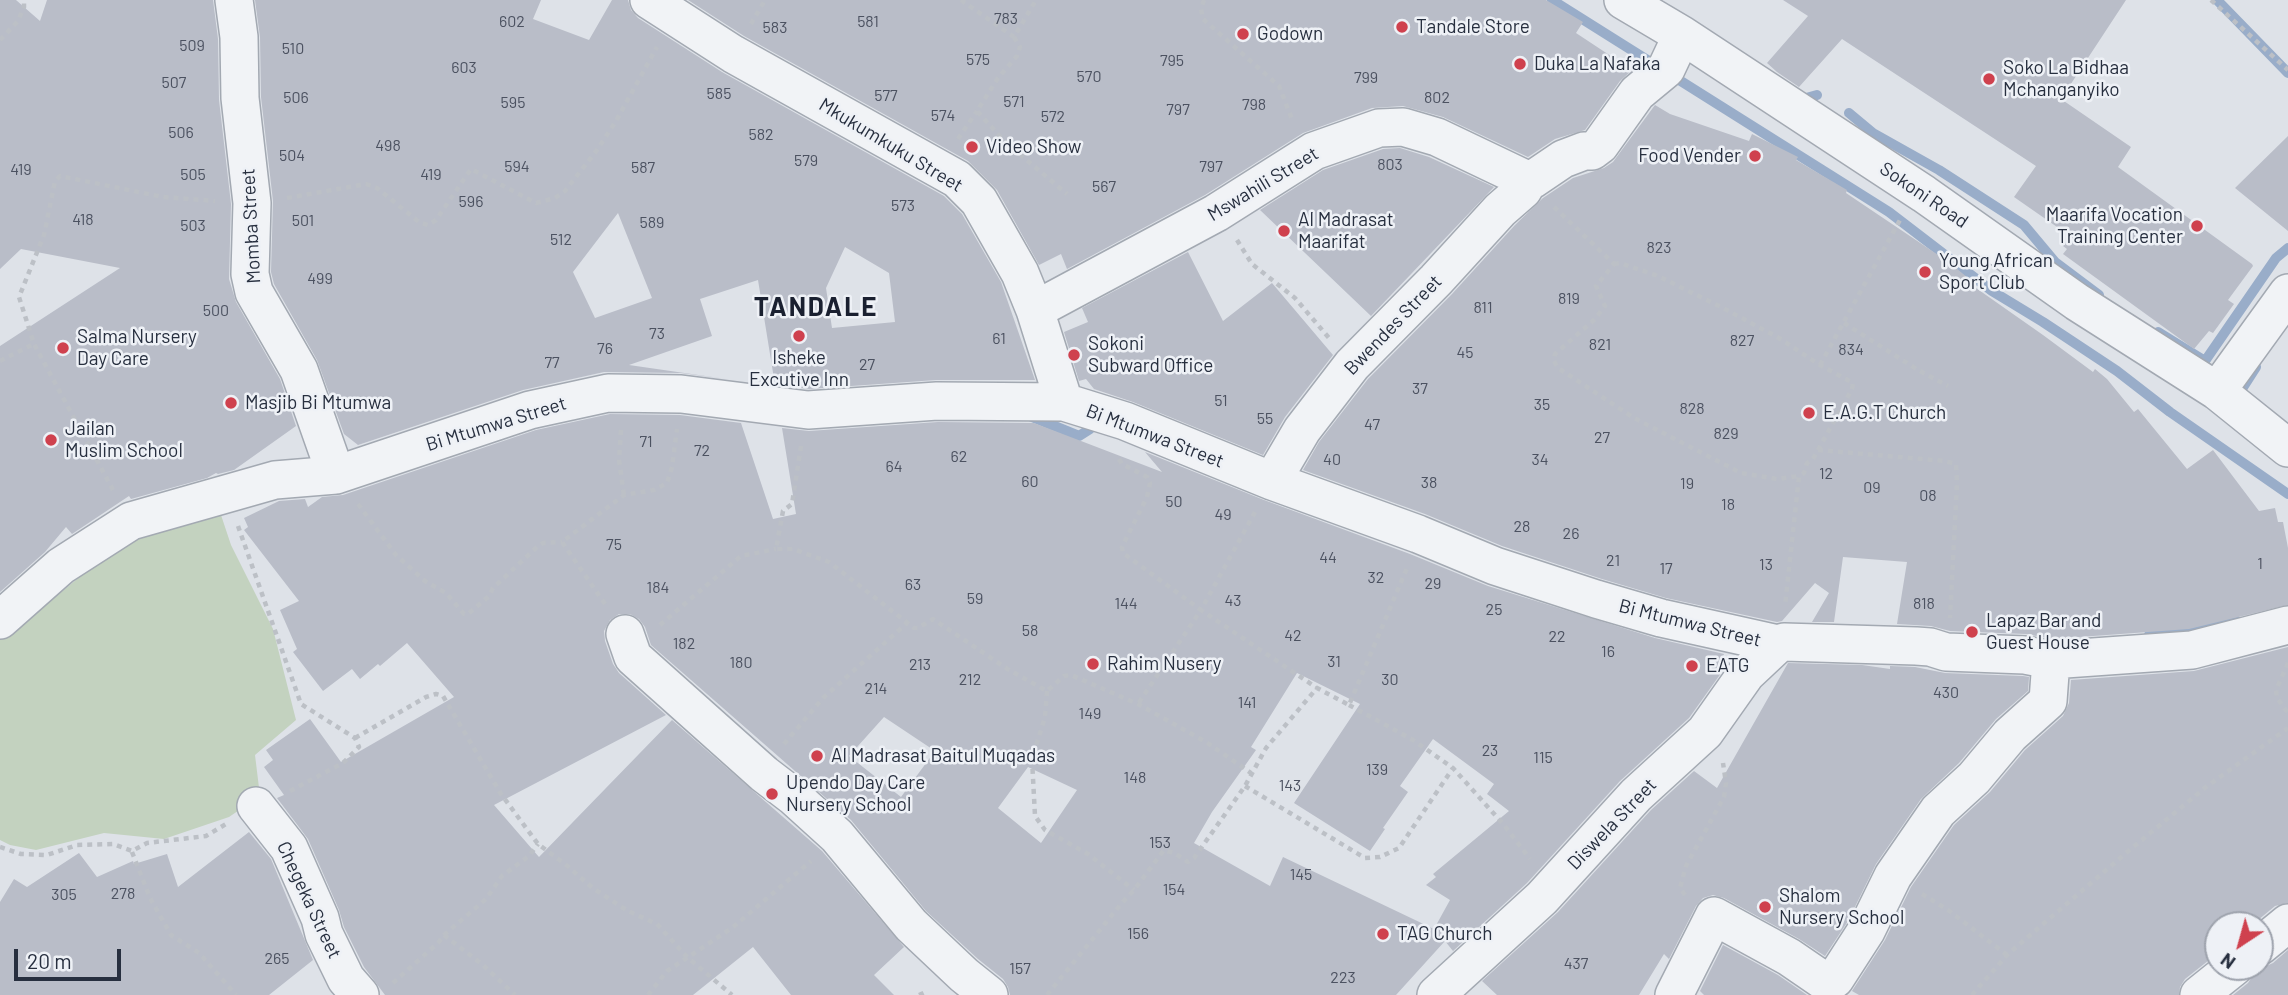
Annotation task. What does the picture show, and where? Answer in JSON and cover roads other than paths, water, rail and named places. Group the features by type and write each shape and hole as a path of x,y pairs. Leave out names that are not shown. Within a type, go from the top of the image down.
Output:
{"street":[{"name":"Momba Street","path":"234,0 239,37 240,98 252,203 250,274 254,292 299,370 336,475"},
{"name":"Sokoni Road","path":"1623,0 1682,35 1924,194 2077,302 2217,391 2288,448"},
{"name":"Mkukumkuku Street","path":"662,9 733,54 957,179 979,201 1020,273 1035,310 1064,402"},
{"path":"1528,183 1563,159 1584,150 1592,151 1600,145 1637,93 1666,69 1682,35"},
{"name":"Mswahili Street","path":"1035,310 1216,213 1314,150 1379,128 1403,127 1437,137 1528,183"},
{"name":"Bwendes Street","path":"1272,481 1302,430 1352,365 1528,183"},
{"path":"2217,391 2288,293"},
{"name":"Bi Mtumwa Street","path":"0,620 61,566 131,521 275,480 336,475 530,410 608,393 626,393 681,394 808,410 937,401 1064,402 1125,421 1272,481 1418,534 1495,566 1661,618 1781,643 1916,646 1946,652 2025,655 2051,660 2192,650 2288,625"},
{"path":"625,634 632,657 837,836 911,925 989,995"},
{"name":"Diswela Street","path":"1436,995 1552,887 1636,795 1705,732 1746,674 1781,643"},
{"path":"1674,995 1714,916 1788,957 1827,983 1832,982 1866,930 1893,876 1938,811 1974,778 2010,735 2048,701 2051,660"},
{"name":"Chegeka Street","path":"256,806 289,848 320,918 324,934 346,979 373,992"},
{"path":"2274,934 2288,923"},
{"path":"2199,995 2216,981"}],"waterway":[{"path":"1552,0 1889,212 1992,291 2117,371 2170,412 2288,494"},
{"path":"2217,0 2288,73"},
{"path":"1799,100 1817,95"},
{"path":"1849,113 1873,133 1939,170 2024,225 2055,262 2099,295"},
{"path":"2158,332 2205,361 2276,258 2288,248"},
{"path":"2246,397 2240,392 2256,367"},
{"path":"1025,414 1079,436 1090,429 1098,417"},
{"path":"2149,635 2237,621"}],"place":[{"name":"Tandale Store","path":"1402,27"},
{"name":"Godown","path":"1243,34"},
{"name":"Duka La Nafaka","path":"1520,64"},
{"name":"Soko La Bidhaa Mchanganyiko","path":"1989,79"},
{"name":"Video Show","path":"972,147"},
{"name":"Food Vender","path":"1755,156"},
{"name":"Maarifa Vocation Training Center","path":"2197,226"},
{"name":"Al Madrasat Maarifat","path":"1284,231"},
{"name":"Young African Sport Club","path":"1925,272"},
{"name":"Isheke Excutive Inn","path":"799,336"},
{"name":"Salma Nursery Day Care","path":"63,348"},
{"name":"Sokoni Subward Office","path":"1074,355"},
{"name":"Masjib Bi Mtumwa","path":"231,403"},
{"name":"E.A.G.T Church","path":"1809,413"},
{"name":"Jailan Muslim School","path":"51,440"},
{"name":"Lapaz Bar and Guest House","path":"1972,632"},
{"name":"Rahim Nusery","path":"1093,664"},
{"name":"EATG","path":"1692,666"},
{"name":"Al Madrasat Baitul Muqadas","path":"817,756"},
{"name":"Upendo Day Care Nursery School","path":"772,794"},
{"name":"Shalom Nursery School","path":"1765,907"},
{"name":"TAG Church","path":"1383,934"}],"district":[{"name":"TANDALE","path":"816,307"}]}
